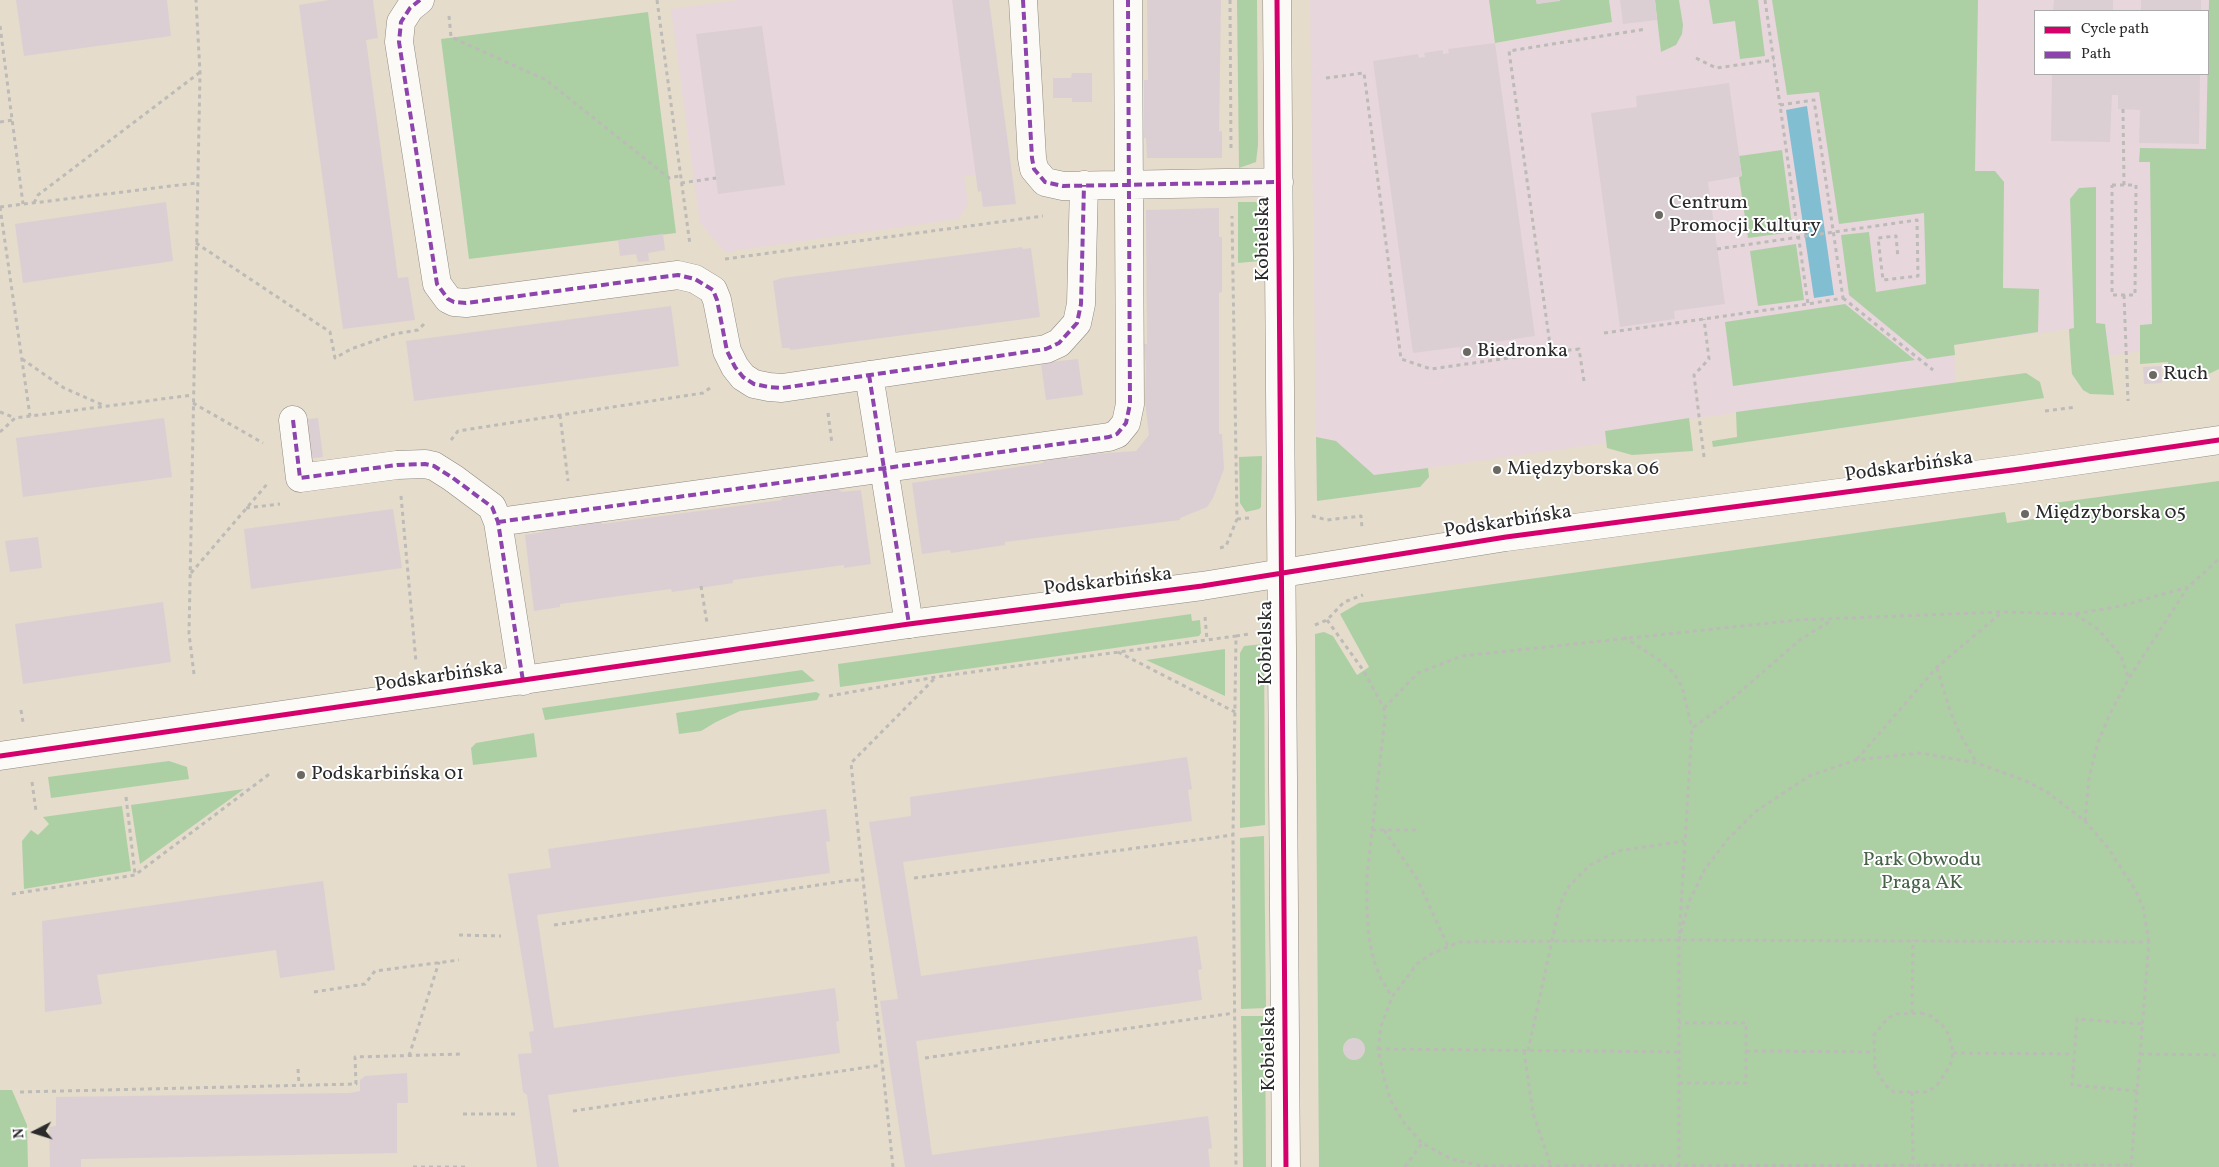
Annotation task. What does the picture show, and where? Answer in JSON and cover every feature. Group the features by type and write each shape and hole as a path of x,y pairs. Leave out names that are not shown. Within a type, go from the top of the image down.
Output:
{"street":[{"path":"420,0 410,8 401,22 399,42 437,284 448,299 466,303 678,275 694,279 713,290 720,310 727,352 743,377 754,384 769,387 782,388 1046,349 1059,343 1077,323 1081,304 1084,185"},
{"path":"1023,0 1034,169 1045,182 1063,186 1279,182"},
{"path":"498,522 1109,437 1121,430 1129,415 1130,404 1128,0"},
{"name":"Kobielska","path":"1277,0 1286,1167"},
{"path":"870,375 909,624"},
{"path":"293,420 300,478 398,465 425,464 434,466 483,498 492,507 498,522 523,681"},
{"name":"Podskarbińska","path":"0,756 909,624 1282,573 1506,537 2020,469 2219,440"}],"path":[{"path":"194,674 189,634 196,183 200,73 196,0"},
{"path":"657,0 694,279"},
{"path":"1217,550 1226,546 1237,518 1230,0"},
{"path":"1765,0 1808,304"},
{"path":"448,9 451,37 546,80 669,178 680,176"},
{"path":"0,26 23,204"},
{"path":"1551,352 1509,51 1646,29"},
{"path":"1696,58 1716,68 1774,60"},
{"path":"34,203 38,195 200,73"},
{"path":"1326,78 1364,73 1401,359 1431,369 1579,349 1584,381"},
{"path":"1780,105 1814,100 1843,298 1933,370"},
{"path":"2123,110 2124,185"},
{"path":"0,122 13,120"},
{"path":"681,183 716,178"},
{"path":"30,416 0,207 196,183"},
{"path":"2112,185 2124,185 2136,185 2136,295 2112,295 2112,185"},
{"path":"718,259 1084,212"},
{"path":"1717,249 1917,220 1918,276 1883,280 1878,238 1896,236 1898,258"},
{"path":"196,243 330,332 336,358 350,349 394,334 418,330 429,319"},
{"path":"727,259 728,268"},
{"path":"2124,295 2128,401"},
{"path":"1604,333 1843,298"},
{"path":"1704,319 1708,358 1694,374 1704,457"},
{"path":"21,358 64,388 106,406"},
{"path":"824,382 836,474"},
{"path":"434,466 458,431 703,393 715,384"},
{"path":"0,412 15,418 193,395"},
{"path":"193,403 271,447"},
{"path":"2044,411 2076,407"},
{"path":"560,415 571,512"},
{"path":"0,432 15,418"},
{"path":"398,465 416,662"},
{"path":"190,574 272,480"},
{"path":"246,508 284,503"},
{"path":"1313,516 1327,520 1360,516"},
{"path":"2084,821 2089,778 2098,742 2129,678 2188,588 2219,559"},
{"path":"702,586 707,624"},
{"path":"1384,708 1418,674 1462,656 1624,637 1798,620 2002,612 2075,614 2121,606 2188,588"},
{"path":"1310,627 1328,620 1344,602 1367,593"},
{"path":"1856,760 1937,667 2002,612"},
{"path":"2075,614 2099,630 2121,656 2129,678"},
{"path":"1328,620 1363,670 1384,708 1385,718 1368,876 1369,938 1381,980 1392,997"},
{"path":"1692,728 1726,704 1801,639 1833,620"},
{"path":"829,696 936,677 1236,636 1233,835 1236,1167"},
{"path":"1624,637 1660,660 1674,673 1682,687 1692,728 1679,940 1679,1166"},
{"path":"1117,652 1235,712"},
{"path":"1937,667 1950,710 1960,734 1976,763"},
{"path":"893,1167 851,763 936,677"},
{"path":"1679,940 1690,902 1701,877 1728,839 1755,812 1809,776 1856,760 1920,753 1976,763 2026,781 2047,792 2084,821 2108,848 2136,890 2144,907 2149,942 2131,1166 1482,1166 1451,1159 1422,1143 1405,1124 1391,1101 1378,1049 1380,1026 1392,997 1417,964 1448,946 1459,942 1551,940 2149,942"},
{"path":"12,894 135,875 272,772"},
{"path":"126,797 135,875"},
{"path":"1372,830 1418,830"},
{"path":"1384,830 1417,879 1448,946"},
{"path":"914,878 1233,835"},
{"path":"1551,1166 1532,1113 1526,1051 1560,904 1569,886 1590,865 1618,851 1684,841"},
{"path":"554,925 850,880 864,880"},
{"path":"459,935 501,936"},
{"path":"1912,940 1912,1013"},
{"path":"314,992 365,984 375,971 460,960"},
{"path":"409,1056 439,962"},
{"path":"925,1058 1234,1013"},
{"path":"1912,1013 1931,1016 1942,1025 1949,1034 1953,1052 1946,1073 1938,1085 1928,1092 1894,1092 1885,1085 1875,1068 1874,1035 1881,1024 1896,1014 1912,1013"},
{"path":"2137,1090 2072,1086 2077,1019 2143,1024"},
{"path":"1679,1023 1746,1023 1746,1083 1679,1083"},
{"path":"1378,1049 1679,1052"},
{"path":"1746,1051 1874,1052"},
{"path":"1953,1052 2074,1054"},
{"path":"20,1092 356,1084 355,1057 462,1054"},
{"path":"2140,1054 2219,1055"},
{"path":"573,1111 882,1065"},
{"path":"298,1069 299,1085"},
{"path":"1912,1092 1913,1166"},
{"path":"463,1114 516,1114"},
{"path":"1405,1167 1422,1143"},
{"path":"413,1167 465,1166"}],"shaded area":[{"path":"739,0 952,0 976,175 964,176 968,204 958,219 725,252 700,223 671,9"},
{"path":"1310,0 1489,0 1495,43 1612,22 1609,0 2219,0 2219,303 2140,351 2109,356 2069,329 1954,345 1955,382 1605,431 1607,443 1428,468 1429,477 1420,487 1317,501"}],"green space":[{"path":"1237,0 1257,0 1258,145 1256,162 1239,168"},
{"path":"1489,0 1536,0 1537,4 1557,0 1609,0 1612,22 1495,43"},
{"path":"1655,0 1679,0 1683,25 1682,34 1676,45 1661,52"},
{"path":"1709,0 1758,0 1765,56 1740,59 1735,21 1713,24"},
{"path":"1772,0 1978,0 1975,171 1995,171 2004,182 2003,288 2039,289 2038,332 1954,345 1955,355 1927,359 1849,295 1841,235 1869,232 1876,292 1926,284 1924,213 1839,224 1819,92 1787,95"},
{"path":"2209,0 2219,0 2219,369 2202,377 2169,381 2168,362 2140,364 2140,325 2152,324 2150,162 2139,162 2140,148 2206,149 2207,75 2209,75"},
{"path":"648,12 676,233 469,259 441,39"},
{"path":"1782,150 1793,232 1748,238 1739,177 1742,176 1739,156"},
{"path":"2096,187 2096,323 2105,324 2114,395 2090,394 2083,390 2072,374 2071,363 2069,329 2074,328 2070,199 2079,188"},
{"path":"1238,202 1256,202 1258,206 1260,261 1238,263"},
{"path":"1796,244 1804,300 1758,306 1750,251"},
{"path":"1845,304 1915,360 1733,386 1725,322"},
{"path":"2026,373 2040,382 2044,398 1713,447 1712,441 1737,437 1736,412"},
{"path":"1689,418 1693,451 1632,455 1607,448 1605,431"},
{"path":"1316,437 1336,441 1374,475 1428,468 1429,477 1420,487 1317,501"},
{"path":"1262,456 1261,507 1246,512 1240,503 1239,457"},
{"name":"Park Obwodu Praga AK","path":"2219,481 2219,1167 1319,1167 1315,634 1324,632 1333,636 1357,675 1369,667 1340,614 1359,603 2005,512 2007,523 2047,517 2046,504"},
{"path":"1191,614 1192,621 1200,620 1201,633 1199,636 840,687 838,664"},
{"path":"1264,644 1265,825 1240,828 1240,653 1244,646"},
{"path":"1225,649 1225,696 1146,660"},
{"path":"802,670 815,681 545,720 542,708"},
{"path":"816,692 820,694 817,700 740,711 701,731 679,734 676,713"},
{"path":"534,733 537,757 473,765 471,748 476,743"},
{"path":"169,761 187,767 189,779 51,798 48,777"},
{"path":"244,789 140,864 131,805"},
{"path":"122,806 131,871 24,889 22,841 31,830 38,835 49,824 43,817"},
{"path":"1264,836 1266,1008 1241,1009 1240,838"},
{"path":"1241,1016 1265,1016 1266,1167 1243,1167"},
{"path":"0,1090 12,1090 27,1125 28,1167 0,1167"}],"water":[{"path":"1807,106 1834,295 1814,298 1786,110"}],"building":[{"path":"16,0 167,0 171,36 24,56"},
{"path":"329,0 373,0 378,38 366,40 398,278 408,277 415,320 343,329 299,5"},
{"path":"952,0 989,0 1016,204 983,207 981,191 978,192"},
{"path":"1147,0 1221,0 1219,131 1222,131 1222,158 1147,158 1146,138 1144,138 1144,80 1148,80"},
{"path":"1536,0 1560,0 1560,1 1537,4"},
{"path":"1620,0 1655,0 1657,20 1623,24"},
{"path":"2054,0 2113,0 2113,10 2053,10"},
{"path":"2141,0 2201,0 2201,10 2141,10"},
{"path":"762,26 785,185 718,194 696,34"},
{"path":"1495,43 1535,336 1487,343 1489,355 1461,359 1460,347 1413,353 1373,61 1418,54 1419,58 1425,57 1424,53 1443,50 1443,54 1449,53 1448,49"},
{"path":"1072,73 1092,73 1092,102 1072,102 1072,98 1053,98 1053,78 1071,78"},
{"path":"2052,75 2200,75 2199,144 2139,143 2140,110 2118,109 2118,95 2112,95 2110,142 2051,141"},
{"name":"Centrum Promocji Kultury","path":"1729,83 1742,176 1708,182 1725,304 1674,311 1675,319 1620,327 1591,113 1637,107 1636,96"},
{"path":"166,202 173,261 23,283 15,224"},
{"path":"1219,208 1219,237 1222,237 1222,292 1219,293 1219,434 1222,434 1224,469 1213,498 1207,507 1180,518 1180,520 1005,542 1005,545 951,553 950,550 922,554 912,483 1043,463 1044,461 1067,457 1067,459 1080,457 1080,455 1136,451 1149,435 1145,401 1146,366 1144,344 1147,344 1146,210"},
{"path":"663,234 665,250 648,253 649,261 638,262 636,254 620,256 618,240"},
{"path":"1022,247 1023,249 1031,248 1040,317 791,350 789,348 782,348 773,281 782,278"},
{"path":"671,306 679,366 414,401 406,341"},
{"path":"1078,359 1083,395 1046,400 1041,363"},
{"name":"Ruch","path":"2161,366 2162,383 2144,384 2143,367"},
{"path":"164,418 172,477 23,497 16,438"},
{"path":"318,418 323,457 305,459 301,420"},
{"path":"840,489 841,492 861,490 871,564 844,568 844,565 733,580 733,583 672,592 671,589 560,604 560,607 534,611 525,535 565,527 602,522 602,524 782,500 781,498"},
{"path":"393,509 402,568 251,589 244,529"},
{"path":"38,537 42,568 10,572 5,541"},
{"path":"163,602 171,662 23,684 15,624"},
{"path":"1187,757 1192,789 1188,790 1192,821 903,862 921,976 1197,936 1202,969 1198,970 1202,1000 916,1041 932,1155 1208,1116 1212,1148 1208,1149 1210,1167 905,1167 880,1001 898,999 869,822 911,816 910,797"},
{"path":"826,809 830,841 826,842 830,873 537,915 554,1028 835,988 839,1021 836,1022 840,1053 548,1095 559,1167 537,1167 527,1095 523,1092 518,1054 532,1053 529,1032 534,1031 508,874 551,868 548,849"},
{"path":"323,881 335,970 280,978 276,950 97,975 102,1004 45,1012 42,921"},
{"path":"1354,1038 1362,1041 1365,1049 1362,1057 1354,1060 1346,1057 1343,1049 1346,1041"},
{"path":"407,1073 408,1103 397,1103 397,1153 81,1159 81,1167 50,1167 49,1127 56,1126 56,1097 350,1093 360,1091 360,1080 365,1076"}],"marked path":[{"path":"420,0 410,8 401,22 399,42 437,284 448,299 454,302 466,303 678,275 695,279 713,290 717,300 727,351 735,367 743,377 754,384 769,387 782,388 1046,349 1059,343 1077,323 1081,304 1084,185"},
{"path":"1023,0 1032,158 1034,169 1045,182 1063,186 1279,182"},
{"path":"498,522 1109,437 1117,434 1126,423 1130,404 1128,0"},
{"path":"869,375 909,624"},
{"path":"293,420 300,478 397,465 425,464 434,466 453,478 492,507 498,522 523,681"}],"cycle path":[{"path":"1277,0 1286,1167"},
{"path":"0,756 909,624 1202,586 1506,537 2020,469 2219,440"}],"place":[{"name":"Centrum Promocji Kultury","path":"1659,215"},
{"name":"Biedronka","path":"1467,352"},
{"name":"Ruch","path":"2153,375"},
{"name":"Międzyborska 06","path":"1497,470"},
{"name":"Międzyborska 05","path":"2025,514"},
{"name":"Podskarbińska 01","path":"301,775"}]}
